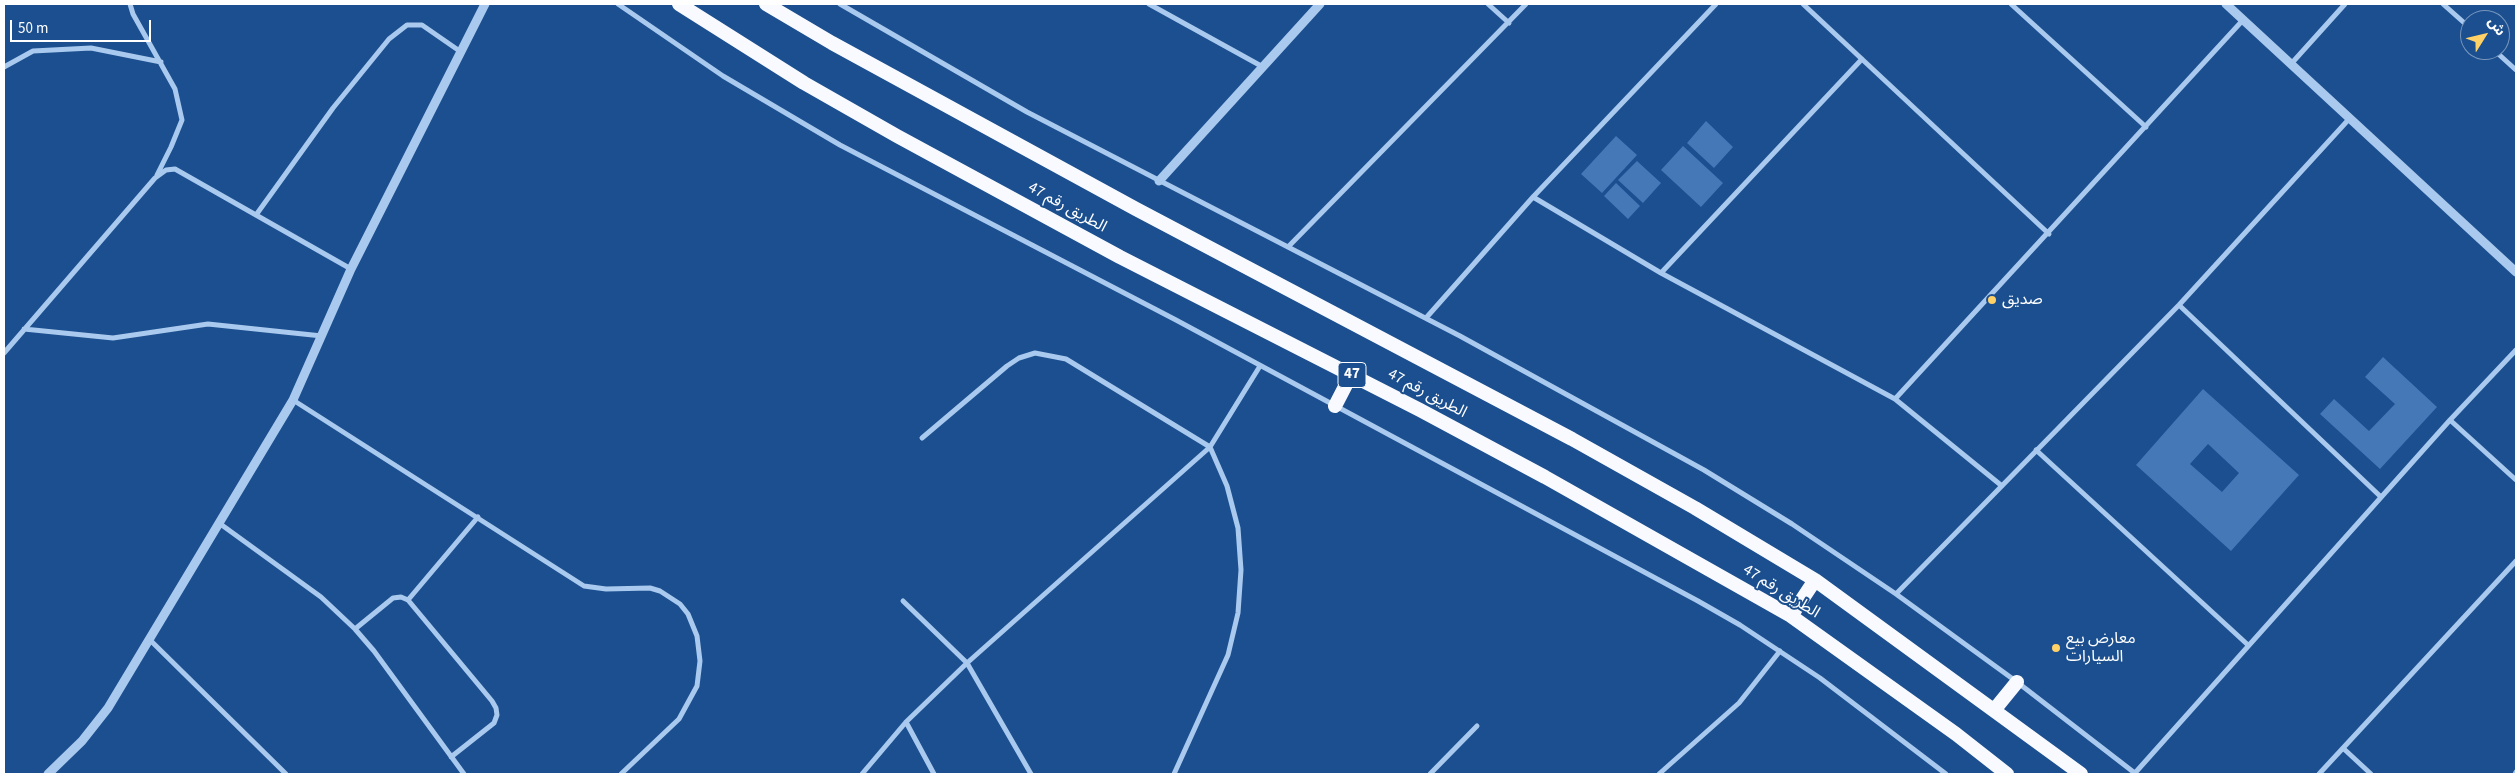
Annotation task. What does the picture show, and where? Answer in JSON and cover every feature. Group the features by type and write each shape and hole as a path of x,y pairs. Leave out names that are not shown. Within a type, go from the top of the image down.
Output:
{"highway":[{"name":"الطريق رقم 47","path":"679,4 804,83 906,140 1120,257 1544,476 1791,616 1956,734 2007,774"},
{"name":"الطريق رقم 47","path":"766,4 832,43 1136,209 1572,439 1695,508 1815,580 1995,709 2081,774"},
{"path":"1335,406 1351,375"},
{"path":"1791,616 1815,580"},
{"path":"1995,709 2017,682"}],"street":[{"path":"130,4 133,14 175,90 182,120 155,178"},
{"path":"48,774 82,741 108,708 293,400 351,269 485,4"},
{"path":"618,4 707,66 781,112 1698,600 1780,651 1946,774"},
{"path":"840,4 1027,112 1426,318 1704,470 1792,524 1896,594 2017,682 2136,774 2248,645 2450,420 2516,350"},
{"path":"1149,4 1263,67"},
{"path":"1159,181 1320,4"},
{"path":"1488,4 1509,23"},
{"path":"1288,247 1526,4"},
{"path":"1426,318 1533,197 1716,4"},
{"path":"1803,4 2049,234"},
{"path":"2011,4 2146,127"},
{"path":"2226,4 2516,272"},
{"path":"2291,64 2346,4"},
{"path":"2443,4 2460,19"},
{"path":"1895,400 2243,20"},
{"path":"256,215 333,108 389,39 407,25 422,25 461,52"},
{"path":"4,67 33,51 91,48 161,62"},
{"path":"1661,273 1862,59"},
{"path":"2505,60 2516,70"},
{"path":"1896,594 2179,305 2350,118"},
{"path":"4,353 155,178 166,170 175,169 351,269"},
{"path":"1533,197 1661,273 1895,400 2002,486"},
{"path":"2179,305 2381,497"},
{"path":"24,330 113,338 208,324 322,336"},
{"path":"922,438 1007,366 1018,358 1035,353 1066,359 1210,447 1227,486 1238,528 1241,570 1238,613 1228,655 1174,774"},
{"path":"862,774 906,722 967,664 1210,447 1260,366"},
{"path":"293,400 584,586 606,589 639,587 660,591 680,604 688,614 697,636 700,661 698,680 692,698 679,719 621,774"},
{"path":"2450,420 2516,480"},
{"path":"2036,450 2248,645"},
{"path":"408,600 478,517"},
{"path":"218,522 321,597 356,629 464,774"},
{"path":"2319,774 2516,561"},
{"path":"356,629 393,598 400,597 408,600 496,708 497,716 494,723 451,757"},
{"path":"903,601 967,664 1031,774"},
{"path":"149,639 286,774"},
{"path":"1659,774 1739,703 1780,651"},
{"path":"906,722 934,774"},
{"path":"1430,774 1477,726"},
{"path":"2344,749 2371,774"}],"building":[{"path":"1706,121 1733,147 1714,168 1687,143"},
{"path":"1616,136 1637,155 1602,193 1581,174"},
{"path":"1683,146 1723,183 1701,207 1661,170"},
{"path":"1637,161 1661,183 1643,203 1618,180"},
{"path":"1616,183 1640,206 1628,219 1604,196"},
{"path":"2383,357 2437,407 2380,469 2320,414 2334,399 2369,431 2395,404 2365,377"},
{"path":"2203,389 2299,475 2231,551 2136,465","holes":["2208,444 2239,473 2222,492 2190,464"]}],"place":[{"name":"صديق","path":"1992,300"},
{"name":"معارض بيع السيارات","path":"2056,648"}]}
